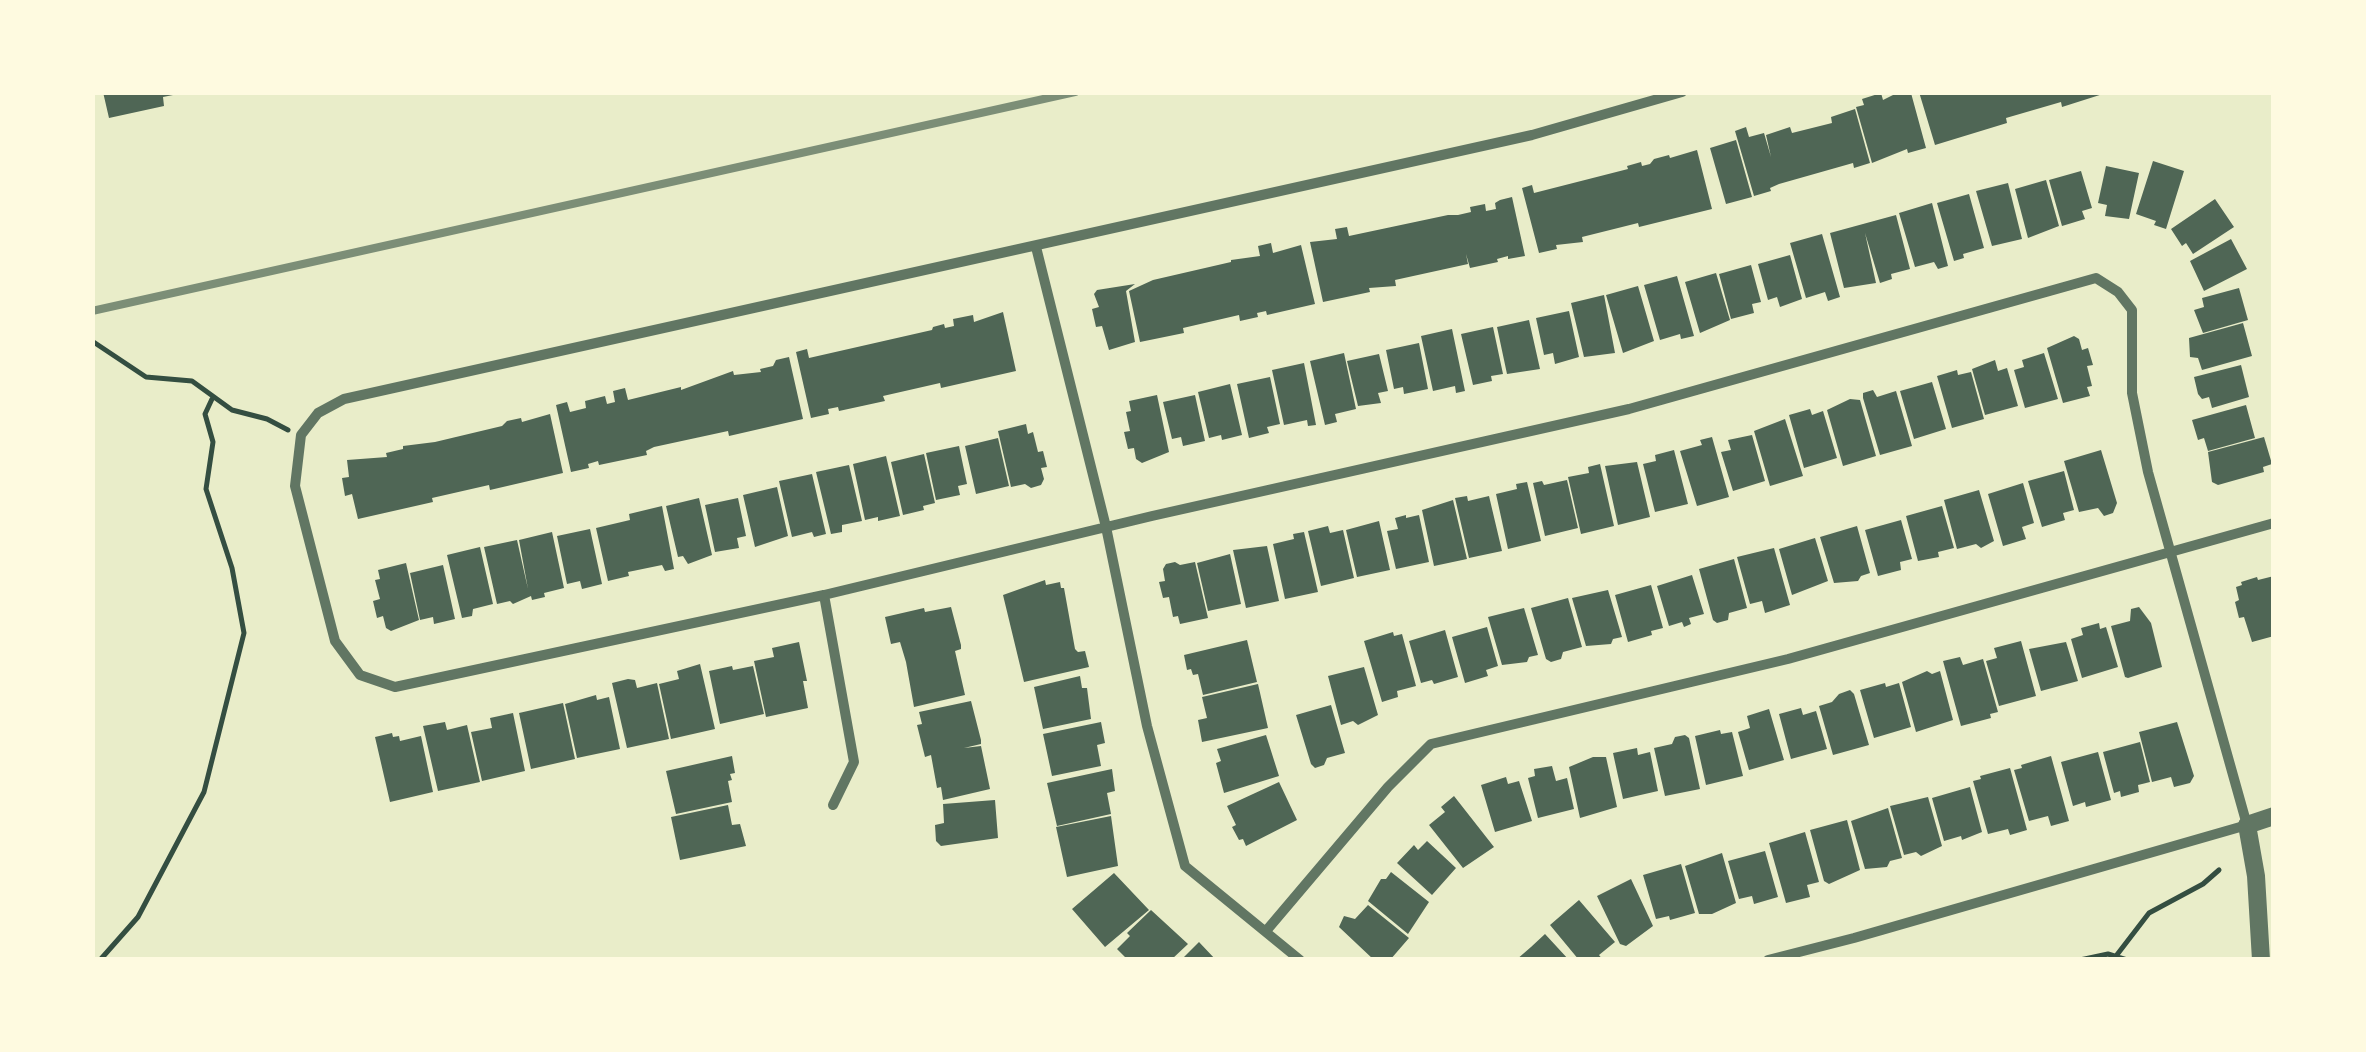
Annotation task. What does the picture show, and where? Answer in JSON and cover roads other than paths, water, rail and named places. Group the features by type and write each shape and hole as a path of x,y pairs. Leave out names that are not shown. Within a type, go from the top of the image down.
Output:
{"street":[{"path":"1682,92 1532,134 344,399 318,412 300,436 295,486 335,641 360,675 394,687 824,596 1106,527 1629,409 2096,278 2118,292 2132,310 2132,393 2148,472 2247,825 2256,876 2261,960"},
{"path":"1036,247 1106,527 1147,726 1185,866 1300,960"},
{"path":"1266,932 1388,787 1430,744 1788,659 2274,523"},
{"path":"824,596 854,762 834,805"},
{"path":"1768,960 2274,816"},
{"path":"1825,945 1829,960"}],"railway":[{"path":"92,311 1075,92"}]}
